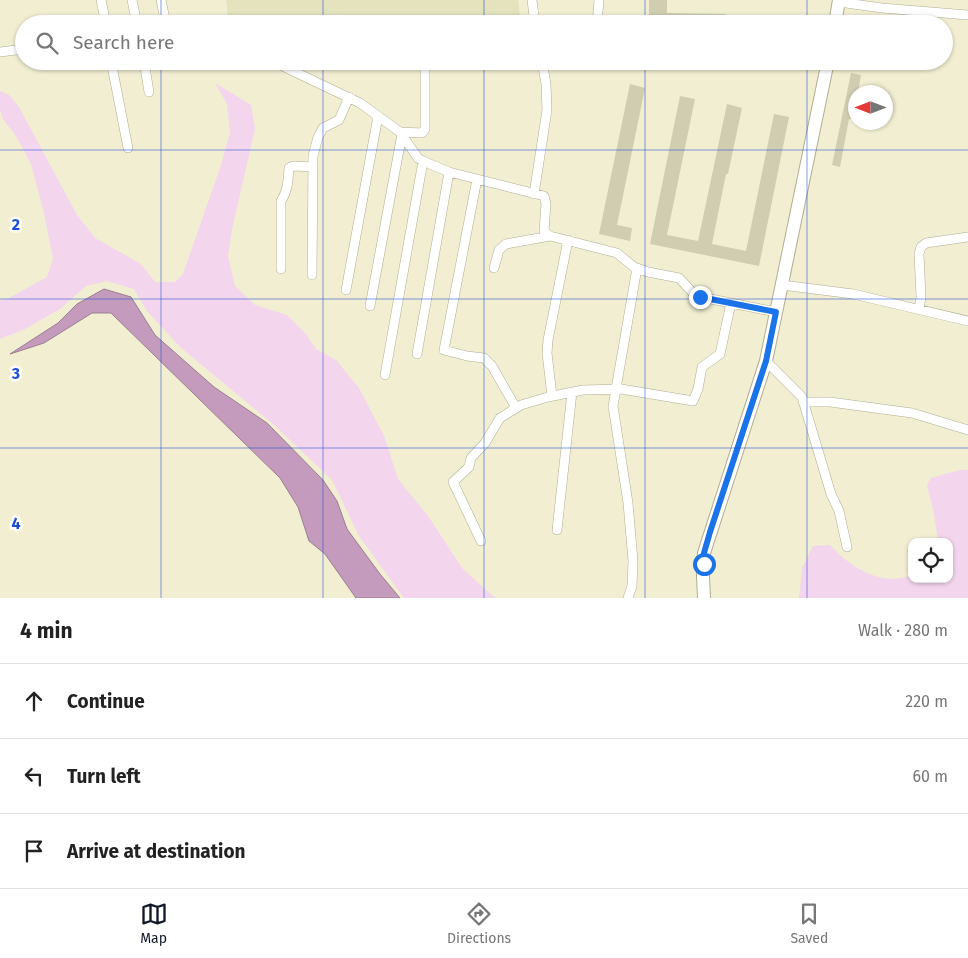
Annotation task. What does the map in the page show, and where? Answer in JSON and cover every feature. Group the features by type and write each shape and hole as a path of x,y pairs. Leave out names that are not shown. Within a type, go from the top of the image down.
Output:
{"street":[{"path":"101,0 104,15"},
{"path":"132,0 135,15"},
{"path":"161,0 164,15"},
{"path":"532,0 534,15"},
{"path":"598,15 600,0"},
{"path":"837,15 839,1 882,8 968,15"},
{"path":"0,52 15,50"},
{"path":"113,70 128,148"},
{"path":"146,70 150,92"},
{"path":"291,70 350,98 378,116 401,133 418,158 423,161 449,172 544,196 546,204 544,231 550,236"},
{"path":"401,133 422,133 425,129 425,70"},
{"path":"534,194 547,110 544,70"},
{"path":"704,598 702,576 704,553 766,361 826,70"},
{"path":"312,275 313,156 318,137 323,128 339,120 350,98"},
{"path":"346,290 378,116"},
{"path":"370,306 401,133"},
{"path":"385,375 423,161"},
{"path":"281,269 281,201 287,187 289,168 293,166 313,167"},
{"path":"417,354 449,172"},
{"path":"477,179 444,350 484,358 492,366 516,408"},
{"path":"494,268 499,250 506,244 550,236 618,253 638,268 648,272 679,278 694,294 700,297 776,312"},
{"path":"919,309 920,280 918,254 921,247 926,243 968,237"},
{"path":"552,396 547,360 548,340 568,240"},
{"path":"628,598 632,586 633,561 628,503 613,406 638,268"},
{"path":"782,285 853,294 968,321"},
{"path":"481,541 453,482 469,467 471,458 485,443 500,418 516,408 552,396 583,390 642,392 693,401 698,389 702,367 720,354 731,303"},
{"path":"766,361 793,387 803,402 831,494 839,511 847,547"},
{"path":"557,530 572,392"},
{"path":"803,402 830,402 912,413 968,430"}],"shaded area":[{"path":"226,0 518,0 520,15 228,15"},
{"path":"215,83 251,105 255,129 232,229 228,256 235,286 255,305 287,315 305,333 316,349 336,360 359,388 384,436 398,479 428,516 462,568 496,598 404,598 359,536 332,480 273,424 180,347 147,311 134,289 107,281 86,286 60,309 25,329 0,339 0,301 47,277 53,259 44,213 31,164 16,136 3,119 0,110 0,91 9,95 19,107 77,215 95,238 141,264 155,282 175,282 183,274 220,168 230,133 227,104"},
{"path":"104,289 131,297 155,335 214,387 267,423 323,480 337,501 347,529 400,598 356,598 325,554 309,541 298,507 280,478 111,313 92,313 44,343 10,354 58,323 77,304"},
{"path":"960,470 968,470 968,598 799,598 802,568 813,546 830,545 857,568 878,577 889,579 908,576 908,583 953,583 953,538 937,538 927,485 931,478"}],"building":[{"path":"649,0 667,0 667,13 726,14 726,15 649,15"},
{"path":"851,73 861,75 859,85 849,85"},
{"path":"630,84 645,88 617,225 632,228 630,241 599,234"},
{"path":"848,88 848,124 840,167 832,165"},
{"path":"680,96 695,99 667,235 698,241 727,104 742,108 712,244 746,251 774,114 789,117 759,266 650,244"}],"route":[{"path":"700,297 776,312 766,361 710,532 704,553 704,564"}]}
